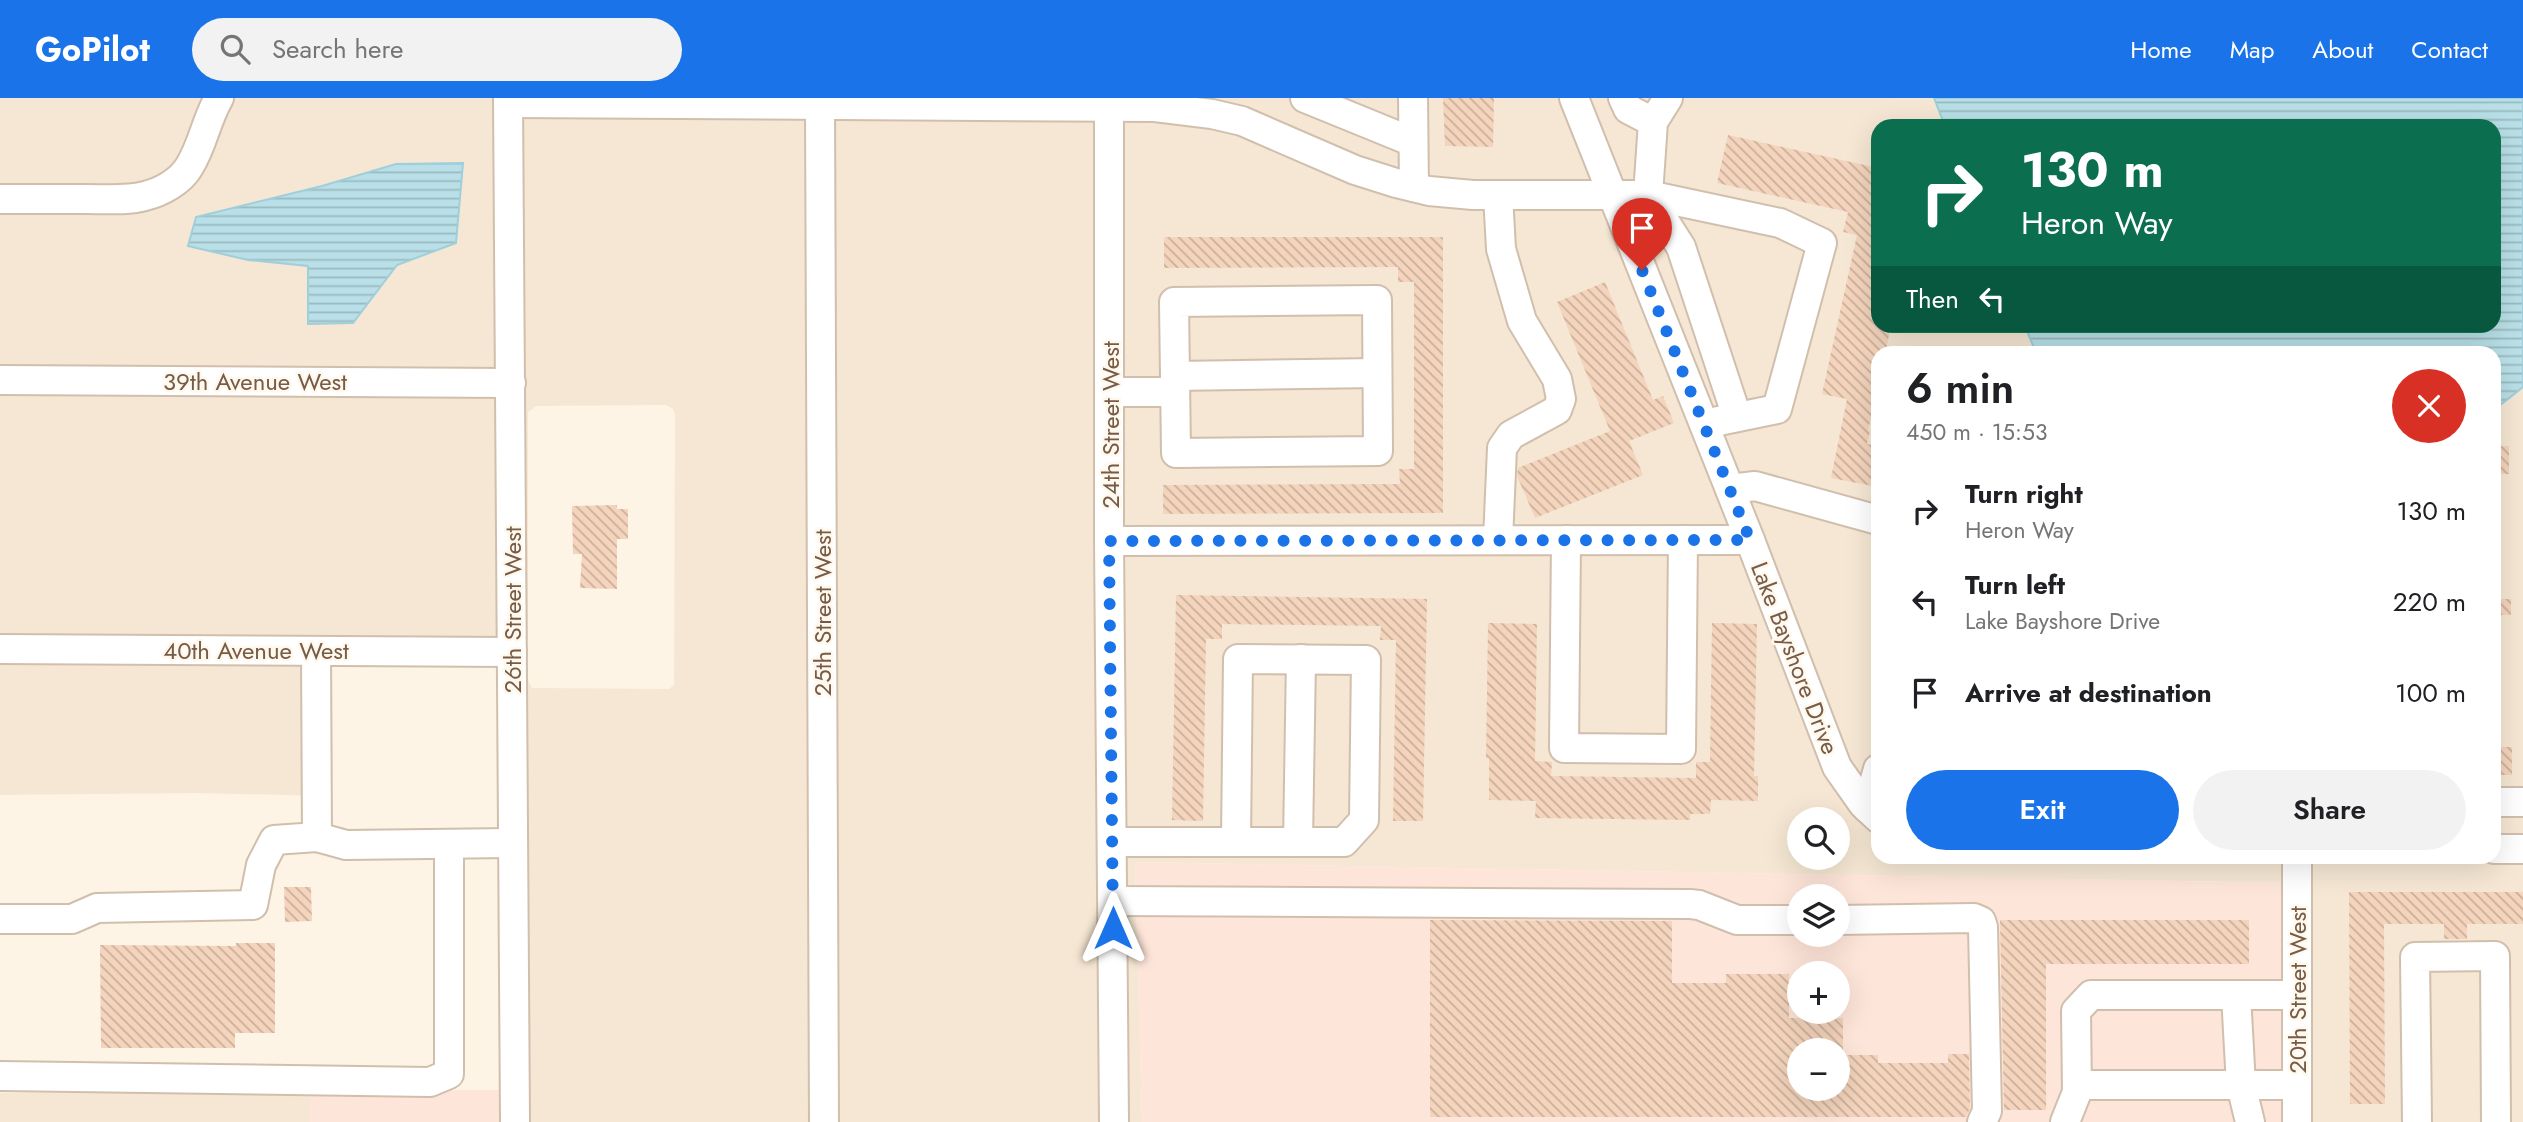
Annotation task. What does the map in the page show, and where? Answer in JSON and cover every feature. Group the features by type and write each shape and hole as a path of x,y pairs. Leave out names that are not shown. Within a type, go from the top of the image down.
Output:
{"street":[{"path":"0,199 112,199 142,197 155,193 178,179 188,169 202,143 208,120 219,98"},
{"path":"1305,98 1413,142"},
{"path":"1413,98 1414,187"},
{"name":"Lake Bayshore Drive","path":"1574,98 1730,489 1837,767 1871,812"},
{"path":"1623,98 1628,109 1653,122"},
{"path":"1668,98 1653,122 1648,195 1681,247 1737,417"},
{"path":"508,101 1155,107 1179,104 1242,121 1355,170 1414,187 1462,194 1648,195 1780,223 1822,243 1777,409 1704,424"},
{"name":"26th Street West","path":"508,101 515,1122"},
{"name":"25th Street West","path":"820,105 824,1122"},
{"name":"24th Street West","path":"1109,106 1109,541 1114,1122"},
{"path":"1498,194 1501,249 1522,321 1557,379 1561,399 1557,410 1511,435 1502,448 1498,540"},
{"path":"1377,300 1377,373 1378,451 1176,453 1174,302 1377,300"},
{"path":"1110,392 1175,384 1377,373"},
{"name":"39th Avenue West","path":"0,380 511,383"},
{"path":"1730,489 1755,486 1871,518"},
{"path":"1566,540 1564,748 1681,749 1683,540"},
{"path":"1109,541 1750,540"},
{"name":"40th Avenue West","path":"0,649 512,652"},
{"path":"316,650 317,836"},
{"path":"1112,842 1344,842 1364,820 1366,660 1238,659 1236,841"},
{"path":"1298,842 1301,659"},
{"path":"2501,802 2523,802"},
{"path":"0,919 72,919 97,908 253,905 261,865 274,840 317,836 346,845 513,843"},
{"path":"0,1076 430,1082 449,1074 449,844"},
{"path":"2501,849 2523,849"},
{"name":"20th Street West","path":"2297,864 2297,1122"},
{"path":"1113,901 1690,904 1737,920 1787,920"},
{"path":"1850,920 1974,918 1981,921 1987,1111 1982,1122"},
{"path":"2417,1122 2415,957 2495,956 2497,1122"},
{"path":"2065,1122 2077,1092 2076,1011 2091,995 2297,995"},
{"path":"2236,995 2241,1086 2250,1122"},
{"path":"2077,1086 2297,1086"}],"shaded area":[{"path":"0,98 207,98 192,138 172,170 140,185 0,187"},
{"path":"233,98 498,98 501,371 0,368 0,210 143,208","holes":["396,164 456,242 397,265 353,323 309,324 308,266 248,260 188,246 195,217 322,186"]},
{"path":"1178,98 1563,98 1596,182 1474,183 1398,172"},
{"path":"1585,98 1934,98 1942,119 1871,119 1871,333 2028,333 2033,346 1871,346 1871,794 1845,762"},
{"path":"519,115 810,116 814,1122 530,1122 525,1114","holes":["666,405 673,409 674,685 669,689 532,688 528,680 528,412 536,406"]},
{"path":"830,116 1099,117 1104,1122 834,1122"},
{"path":"1119,117 1155,118 1239,132 1353,181 1605,205 1734,529 1119,529"},
{"path":"2523,387 2523,837 2501,837 2501,404"},
{"path":"0,391 501,394 502,640 0,638"},
{"path":"1743,551 1871,827 1871,864 2287,864 2287,883 1135,862 1142,1122 1124,1122 1119,552"},
{"path":"0,660 328,662 323,796 196,793 0,795"},
{"path":"2501,860 2523,860 2523,1122 2307,1122 2307,864 2501,864"},
{"path":"1135,862 2287,883 2287,1122 1142,1122"},
{"path":"504,1090 505,1122 309,1122 309,1091"},
{"path":"309,1091 309,1122 0,1122 0,1093"}],"water":[{"path":"1934,98 2523,98 2523,387 2501,404 2501,346 2033,346 2028,333 2501,333 2501,119 1942,119"},
{"path":"463,163 456,243 397,265 353,323 308,324 308,266 248,260 188,246 196,217 322,186 396,164"}],"building":[{"path":"1443,98 1494,98 1493,147 1445,146"},
{"path":"1728,135 1871,166 1871,333 1890,333 1887,346 1871,346 1871,417 1867,444 1871,445 1871,486 1831,478 1847,399 1822,394 1857,235 1843,232 1848,212 1717,183"},
{"path":"1164,237 1443,237 1443,513 1163,514 1163,485 1400,484 1399,469 1414,469 1414,282 1398,282 1398,267 1164,268"},
{"path":"1605,282 1653,400 1663,396 1674,423 1629,441 1643,475 1535,518 1517,476 1518,468 1610,431 1557,302"},
{"path":"2501,446 2509,446 2509,474 2501,474"},
{"path":"617,505 617,509 628,509 628,539 617,539 617,589 580,588 582,554 573,554 572,506"},
{"path":"1176,595 1427,599 1423,821 1393,821 1396,640 1380,640 1381,626 1222,624 1222,639 1206,639 1203,821 1172,820"},
{"path":"2501,599 2511,599 2511,615 2501,615"},
{"path":"1488,623 1537,624 1535,761 1552,762 1551,776 1696,778 1696,762 1710,762 1712,623 1757,624 1754,776 1758,776 1758,801 1711,800 1710,814 1690,814 1690,820 1535,818 1536,801 1489,800 1489,758 1486,758"},
{"path":"2501,747 2512,747 2512,775 2501,775"},
{"path":"284,887 311,887 312,921 285,922"},
{"path":"2349,892 2523,892 2523,924 2467,924 2467,939 2444,939 2444,924 2384,924 2385,1104 2350,1104"},
{"path":"1430,920 1672,921 1672,983 1726,983 1726,974 1787,974 1787,1024 1843,1024 1843,1038 1787,1038 1787,1101 1850,1101 1850,1055 1878,1055 1878,1063 1948,1063 1948,1054 1969,1054 1970,1108 1966,1117 1430,1117"},
{"path":"2000,920 2249,920 2249,964 2046,964 2046,1110 2004,1110"},
{"path":"236,943 275,943 275,1033 235,1033 235,1048 101,1048 100,945 236,946"}],"route":[{"path":"1113,928 1109,541 1750,540 1642,270"}]}
